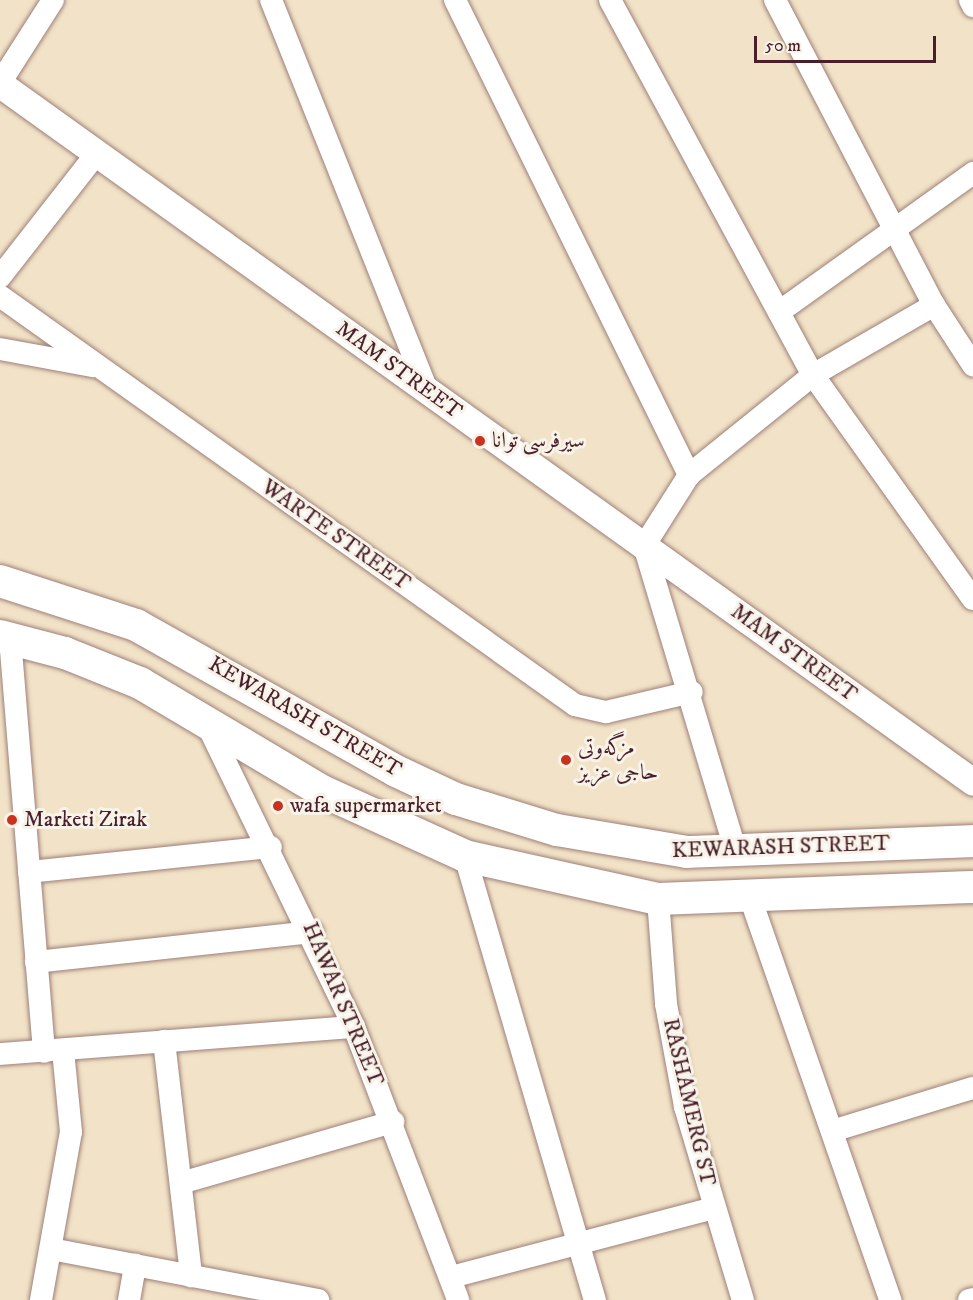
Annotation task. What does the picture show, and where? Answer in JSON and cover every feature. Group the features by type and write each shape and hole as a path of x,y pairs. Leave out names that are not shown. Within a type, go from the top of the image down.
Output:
{"main road":[{"name":"KEWARASH STREET","path":"0,581 136,625 356,749 456,799 614,844 736,852 973,841"},
{"path":"5,637 100,666 204,718 322,791 465,856 658,899 973,887"}],"street":[{"path":"0,83 53,0"},
{"path":"271,0 427,390"},
{"path":"455,0 689,475"},
{"path":"610,0 813,375 973,599"},
{"path":"775,0 934,305 973,364"},
{"path":"970,0 973,6"},
{"name":"MAM STREET","path":"0,83 973,782"},
{"path":"0,277 96,153"},
{"path":"779,312 973,174"},
{"name":"WARTE STREET","path":"0,296 575,705 606,712 692,692"},
{"path":"736,852 692,692 644,546 689,475 813,375 934,305"},
{"path":"0,349 100,367"},
{"path":"5,637 36,962 71,1132 41,1300"},
{"name":"HAWAR STREET","path":"204,718 272,847 354,1027 393,1122 458,1300"},
{"path":"29,872 272,847"},
{"path":"465,856 595,1300"},
{"path":"750,897 890,1300"},
{"name":"RASHAMERG ST","path":"658,899 674,1056 714,1208 743,1300"},
{"path":"36,962 312,932"},
{"path":"0,1054 354,1027"},
{"path":"164,1041 191,1276"},
{"path":"832,1131 973,1088"},
{"path":"181,1183 393,1122"},
{"path":"451,1277 714,1208"},
{"path":"51,1249 315,1300"},
{"path":"129,1300 135,1265"}],"place":[{"name":"سيرفرسى توانا","path":"480,441"},
{"name":"مزگەوتی حاجی عزیز","path":"566,760"},
{"name":"wafa supermarket","path":"278,806"},
{"name":"Marketi Zirak","path":"12,820"}]}
